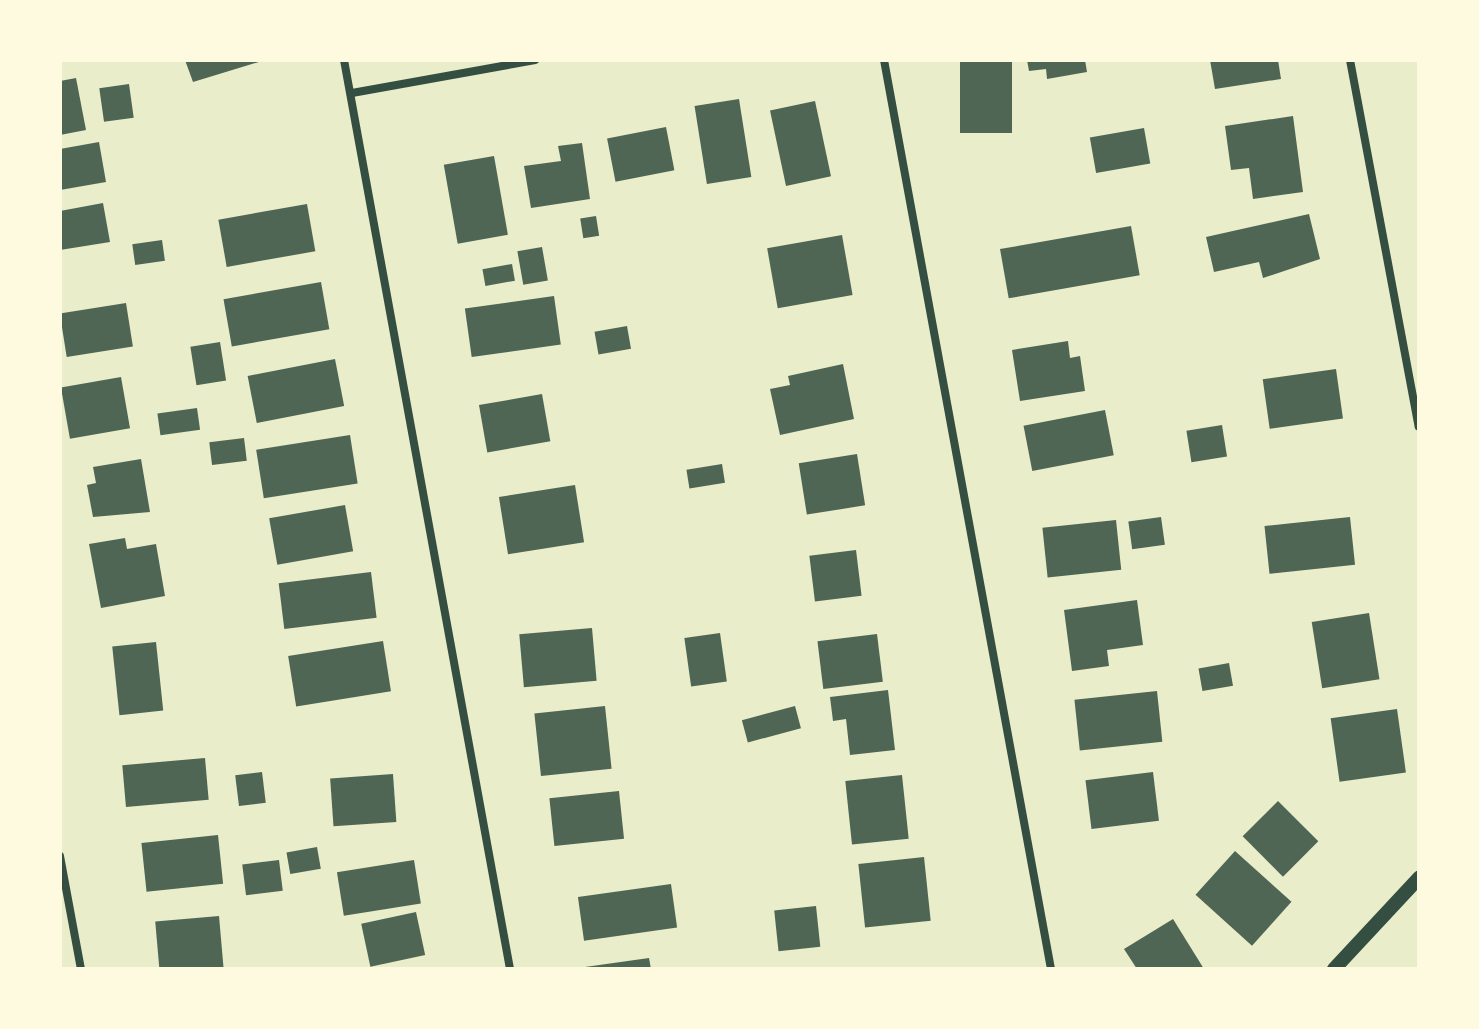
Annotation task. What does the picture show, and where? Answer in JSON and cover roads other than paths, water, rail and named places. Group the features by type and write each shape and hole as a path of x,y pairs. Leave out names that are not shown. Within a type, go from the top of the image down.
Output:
{"street":[{"path":"344,60 510,969"},
{"path":"352,93 535,60"},
{"path":"884,60 1051,969"},
{"path":"1350,60 1419,427"},
{"path":"60,856 81,969"},
{"path":"1334,969 1419,878"}]}
